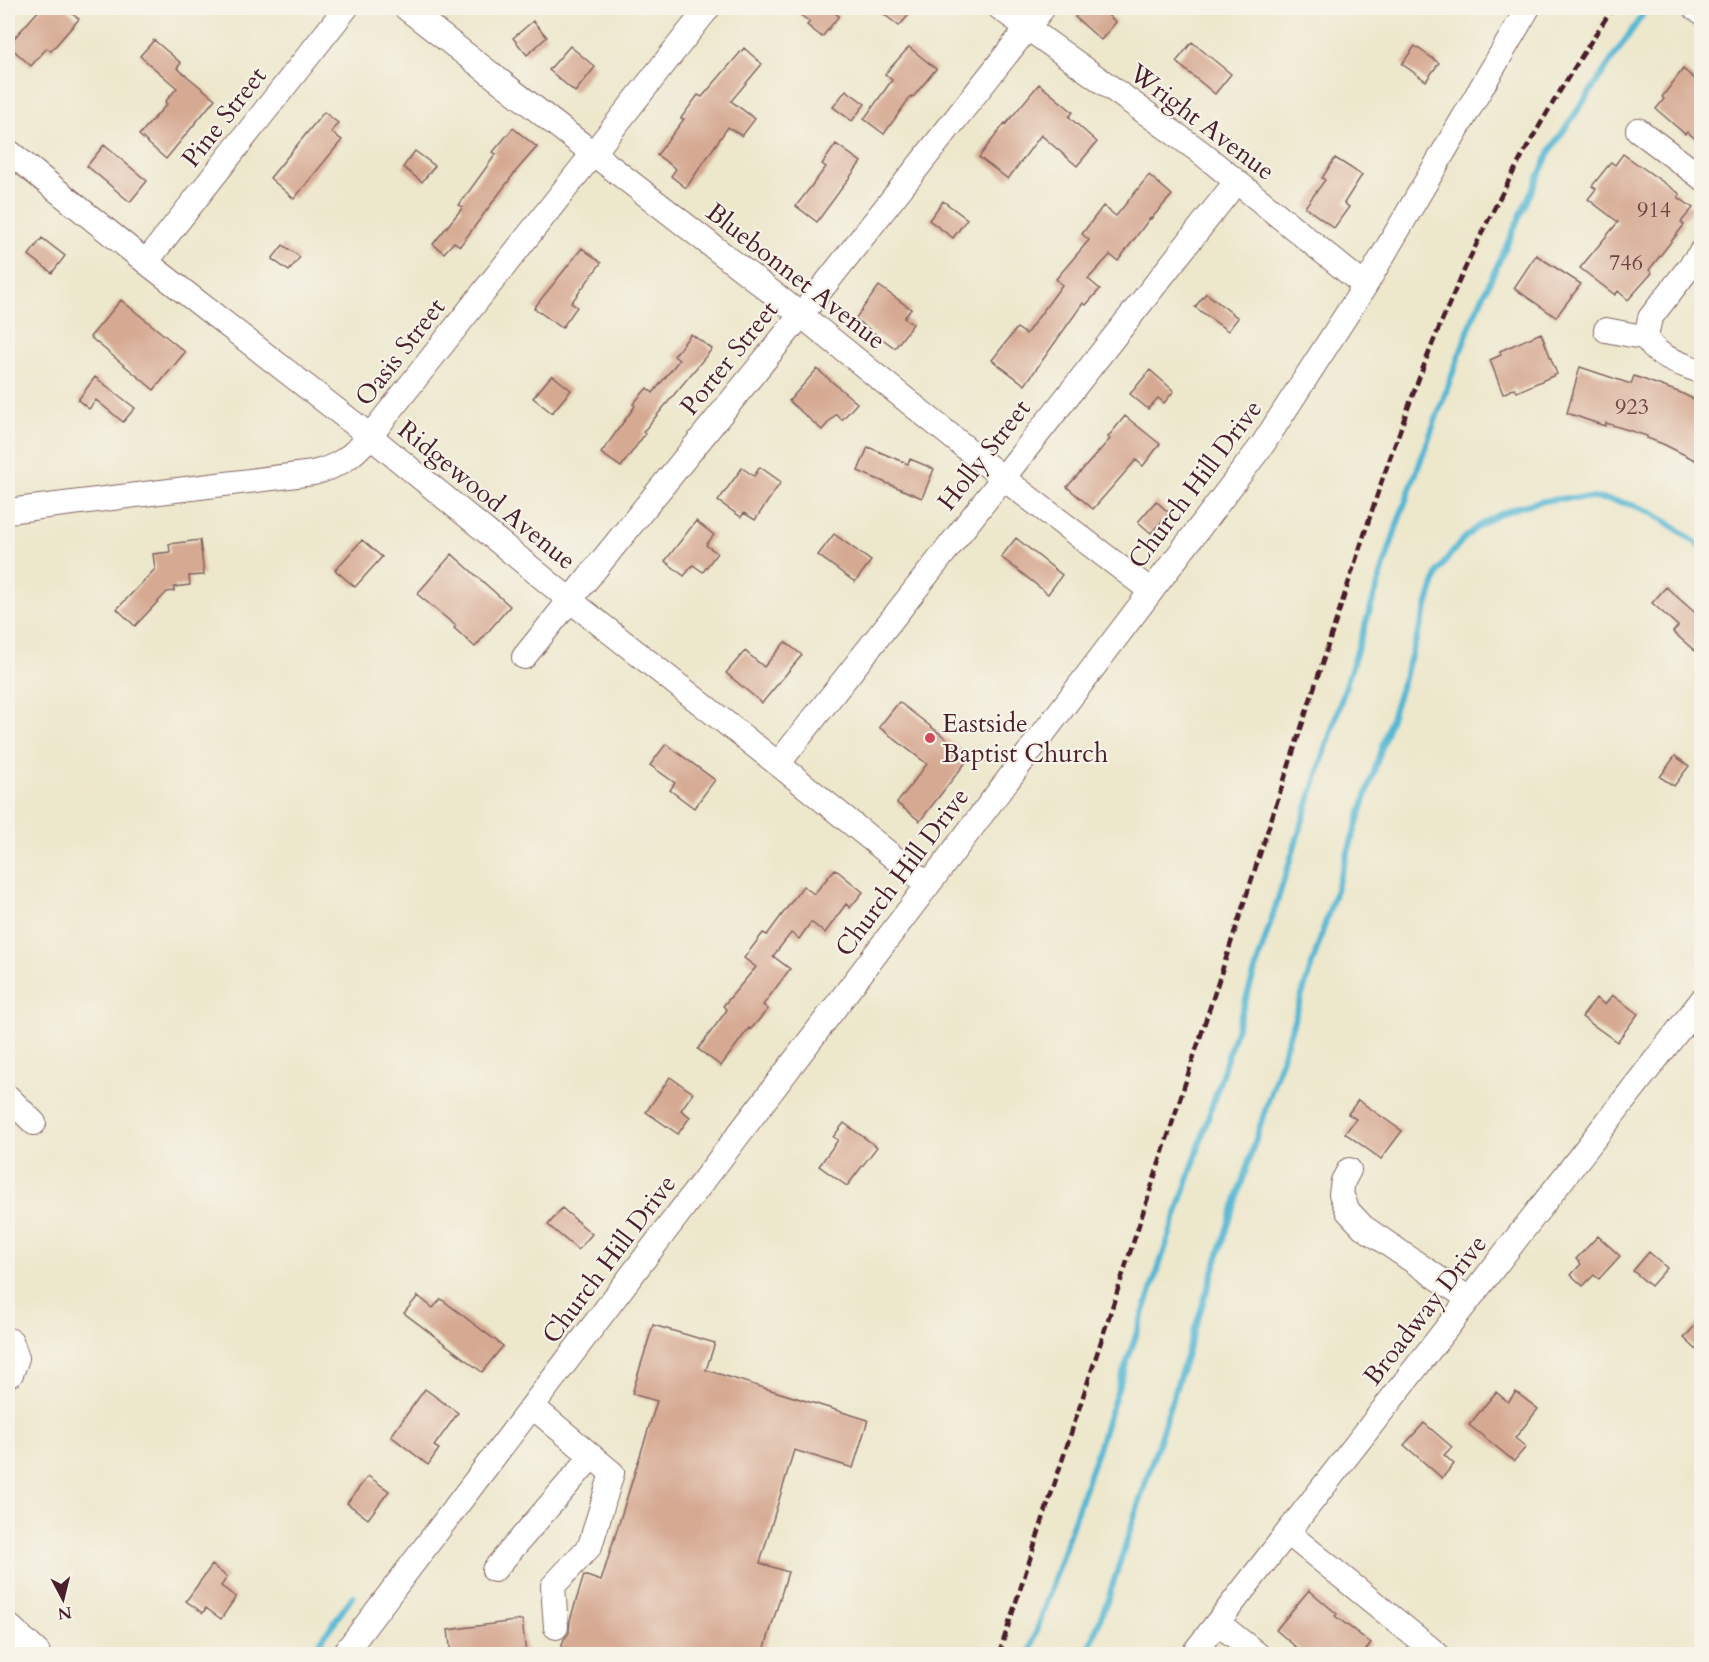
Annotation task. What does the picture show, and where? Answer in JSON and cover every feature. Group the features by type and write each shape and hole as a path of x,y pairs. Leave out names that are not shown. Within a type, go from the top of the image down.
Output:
{"main road":[{"path":"8,1629 36,1654"}],"street":[{"name":"Pine Street","path":"146,262 346,8"},
{"name":"Bluebonnet Avenue","path":"406,8 801,315 1003,478 1150,591"},
{"name":"Oasis Street","path":"8,511 313,473 330,469 348,459 370,436 708,8"},
{"name":"Wright Avenue","path":"1000,8 1199,151 1365,286"},
{"name":"Porter Street","path":"524,657 801,315 1043,8"},
{"name":"Church Hill Drive","path":"344,1654 1263,444 1365,286 1528,8"},
{"path":"1695,8 1701,12"},
{"path":"1638,130 1701,178"},
{"name":"Ridgewood Avenue","path":"8,151 146,262 370,436 571,601 928,885"},
{"name":"Holly Street","path":"778,764 1236,182"},
{"path":"1701,251 1650,318 1647,332 1647,338 1654,350 1701,372"},
{"path":"1606,330 1647,338"},
{"name":"Broadway Drive","path":"1193,1654 1701,1000"},
{"path":"8,1097 34,1123"},
{"path":"1349,1170 1343,1181 1341,1194 1348,1211 1363,1227 1469,1299"},
{"path":"8,1340 11,1341 18,1358 11,1374 8,1375"},
{"path":"533,1407 612,1473 590,1546 553,1586 556,1627"},
{"path":"494,1570 592,1456"},
{"path":"1287,1533 1437,1654"},
{"path":"1218,1623 1257,1654"}],"building":[{"path":"41,8 64,8 79,19 51,51 47,48 31,66 8,45"},
{"path":"791,8 828,8 839,16 822,37 807,25 810,22"},
{"path":"876,8 915,8 899,26"},
{"path":"1083,8 1099,8 1116,22 1101,40 1075,17"},
{"path":"533,21 547,37 527,55 513,38"},
{"path":"154,40 181,63 177,68 215,99 166,159 139,135 167,104 165,102 177,88 140,56"},
{"path":"1192,42 1231,74 1215,94 1176,62"},
{"path":"570,46 595,67 575,92 549,70"},
{"path":"1415,46 1439,63 1426,81 1402,64"},
{"path":"909,47 936,69 913,97 911,96 884,134 864,119 892,80 885,74"},
{"path":"744,48 762,64 731,101 755,119 742,136 728,127 686,188 671,176 676,169 657,155 684,119 681,118 698,95 702,97"},
{"path":"1683,69 1701,84 1701,143 1687,132 1685,134 1656,109"},
{"path":"1039,84 1073,112 1069,117 1097,142 1077,166 1041,135 1008,179 979,157"},
{"path":"846,90 865,104 852,121 833,107"},
{"path":"324,112 338,123 331,132 342,140 294,199 270,178"},
{"path":"513,128 537,147 516,171 460,246 454,242 444,253 433,244 463,207 459,205 496,154 493,152"},
{"path":"836,144 861,162 817,222 796,206 826,167 822,164"},
{"path":"104,145 147,181 130,202 87,166"},
{"path":"415,151 435,166 422,182 403,167"},
{"path":"1623,154 1680,194 1678,197 1693,208 1681,222 1684,225 1649,270 1652,273 1628,300 1618,291 1615,295 1580,268 1618,222 1588,199 1596,189 1592,186 1611,162 1615,165"},
{"path":"1335,158 1362,175 1344,203 1349,207 1334,228 1305,207 1325,180 1322,178"},
{"path":"1149,175 1172,195 1150,218 1118,261 1110,255 1088,279 1100,289 1086,305 1083,303 1025,385 992,360 1017,328 1026,334 1062,285 1056,279 1089,240 1082,234 1103,206 1116,216"},
{"path":"943,201 967,219 953,238 929,220"},
{"path":"42,238 65,256 52,273 29,255"},
{"path":"283,245 300,257 289,271 272,259"},
{"path":"582,248 601,263 571,303 577,307 562,328 534,308"},
{"path":"1536,255 1581,284 1556,317 1514,288"},
{"path":"879,286 911,309 904,318 913,324 895,348 855,319"},
{"path":"1206,293 1238,318 1228,331 1195,307"},
{"path":"121,300 185,352 154,390 90,337"},
{"path":"1541,333 1557,374 1517,392 1515,388 1503,394 1490,360 1501,355 1500,351"},
{"path":"691,334 712,349 643,432 645,434 621,467 601,453 635,406 633,404 647,388 653,393 679,360 674,356"},
{"path":"1580,367 1631,384 1634,376 1701,403 1701,463 1647,436 1606,423 1605,426 1567,413"},
{"path":"817,369 857,403 842,420 836,414 822,430 789,401"},
{"path":"1150,370 1174,391 1164,403 1158,398 1148,409 1130,394"},
{"path":"552,375 571,390 552,413 533,398"},
{"path":"95,377 135,408 123,422 96,400 89,409 78,400"},
{"path":"1125,416 1160,444 1143,466 1136,460 1093,509 1067,487 1110,439 1108,437"},
{"path":"868,447 908,464 910,459 934,469 922,498 858,471"},
{"path":"760,467 781,482 755,520 744,513 741,517 718,501 742,468 754,476"},
{"path":"1156,501 1169,513 1151,533 1138,522"},
{"path":"696,521 714,535 706,545 717,553 703,572 693,565 684,576 665,561"},
{"path":"834,534 871,561 855,582 818,555"},
{"path":"1016,538 1062,575 1048,594 1001,557"},
{"path":"200,540 204,575 189,576 190,585 174,587 174,591 167,592 135,626 117,609 155,569 153,554 170,552 169,544"},
{"path":"362,540 382,557 355,587 335,570"},
{"path":"452,554 510,606 475,647 454,628 456,626 417,594"},
{"path":"1666,587 1701,618 1701,656 1673,632 1678,626 1652,603"},
{"path":"785,642 802,655 762,703 726,673 745,651 764,667"},
{"path":"899,702 970,757 920,821 897,803 927,764 879,727"},
{"path":"666,744 715,780 694,808 670,790 675,783 650,765"},
{"path":"1675,756 1689,766 1674,786 1660,777"},
{"path":"835,869 863,892 850,908 846,904 825,933 811,922 799,939 791,933 773,956 790,969 763,1005 768,1009 751,1029 749,1028 721,1066 698,1049 727,1010 723,1006 756,967 744,958 763,933 767,935 803,886 814,894"},
{"path":"1612,995 1638,1014 1617,1042 1582,1017 1596,998 1605,1005"},
{"path":"670,1077 693,1093 681,1110 690,1117 678,1134 646,1112"},
{"path":"1358,1100 1402,1131 1381,1159 1345,1133 1356,1119 1348,1114"},
{"path":"844,1123 877,1147 847,1186 819,1166 838,1140 833,1137"},
{"path":"562,1208 592,1234 578,1250 548,1225"},
{"path":"1598,1236 1620,1256 1599,1279 1594,1275 1583,1286 1571,1275 1581,1264 1576,1259"},
{"path":"1649,1252 1667,1268 1651,1286 1633,1271"},
{"path":"418,1296 433,1308 441,1299 503,1346 482,1372 404,1313"},
{"path":"1701,1319 1701,1354 1684,1338"},
{"path":"653,1325 715,1343 706,1370 868,1420 853,1468 794,1450 760,1563 788,1572 763,1654 559,1654 564,1639 569,1633 570,1620 584,1575 601,1581 657,1401 632,1394"},
{"path":"425,1389 458,1413 434,1446 439,1449 428,1465 391,1436"},
{"path":"1496,1392 1508,1402 1516,1392 1538,1409 1515,1438 1526,1447 1514,1461 1469,1425"},
{"path":"1424,1423 1452,1447 1444,1455 1454,1464 1442,1478 1404,1445"},
{"path":"368,1476 389,1491 368,1519 347,1503"},
{"path":"212,1565 227,1577 221,1586 236,1597 221,1619 206,1608 203,1613 186,1601"},
{"path":"1309,1590 1337,1614 1335,1616 1371,1643 1363,1654 1304,1654 1276,1630"},
{"path":"522,1620 526,1654 451,1654 448,1630"}],"waterway":[{"path":"1029,1654 1195,1159 1398,522 1473,318 1550,151 1647,8"},
{"path":"1673,8 1702,29"},
{"path":"1087,1654 1109,1596 1438,572 1460,542 1488,520 1533,503 1558,499 1584,498 1631,505 1652,513 1702,547"},
{"path":"299,1654 317,1646 353,1596"}],"railway":[{"path":"999,1654 1380,486 1416,387 1457,286 1497,204 1564,84 1613,8"}],"place":[{"name":"Eastside Baptist Church","path":"930,738"}]}
